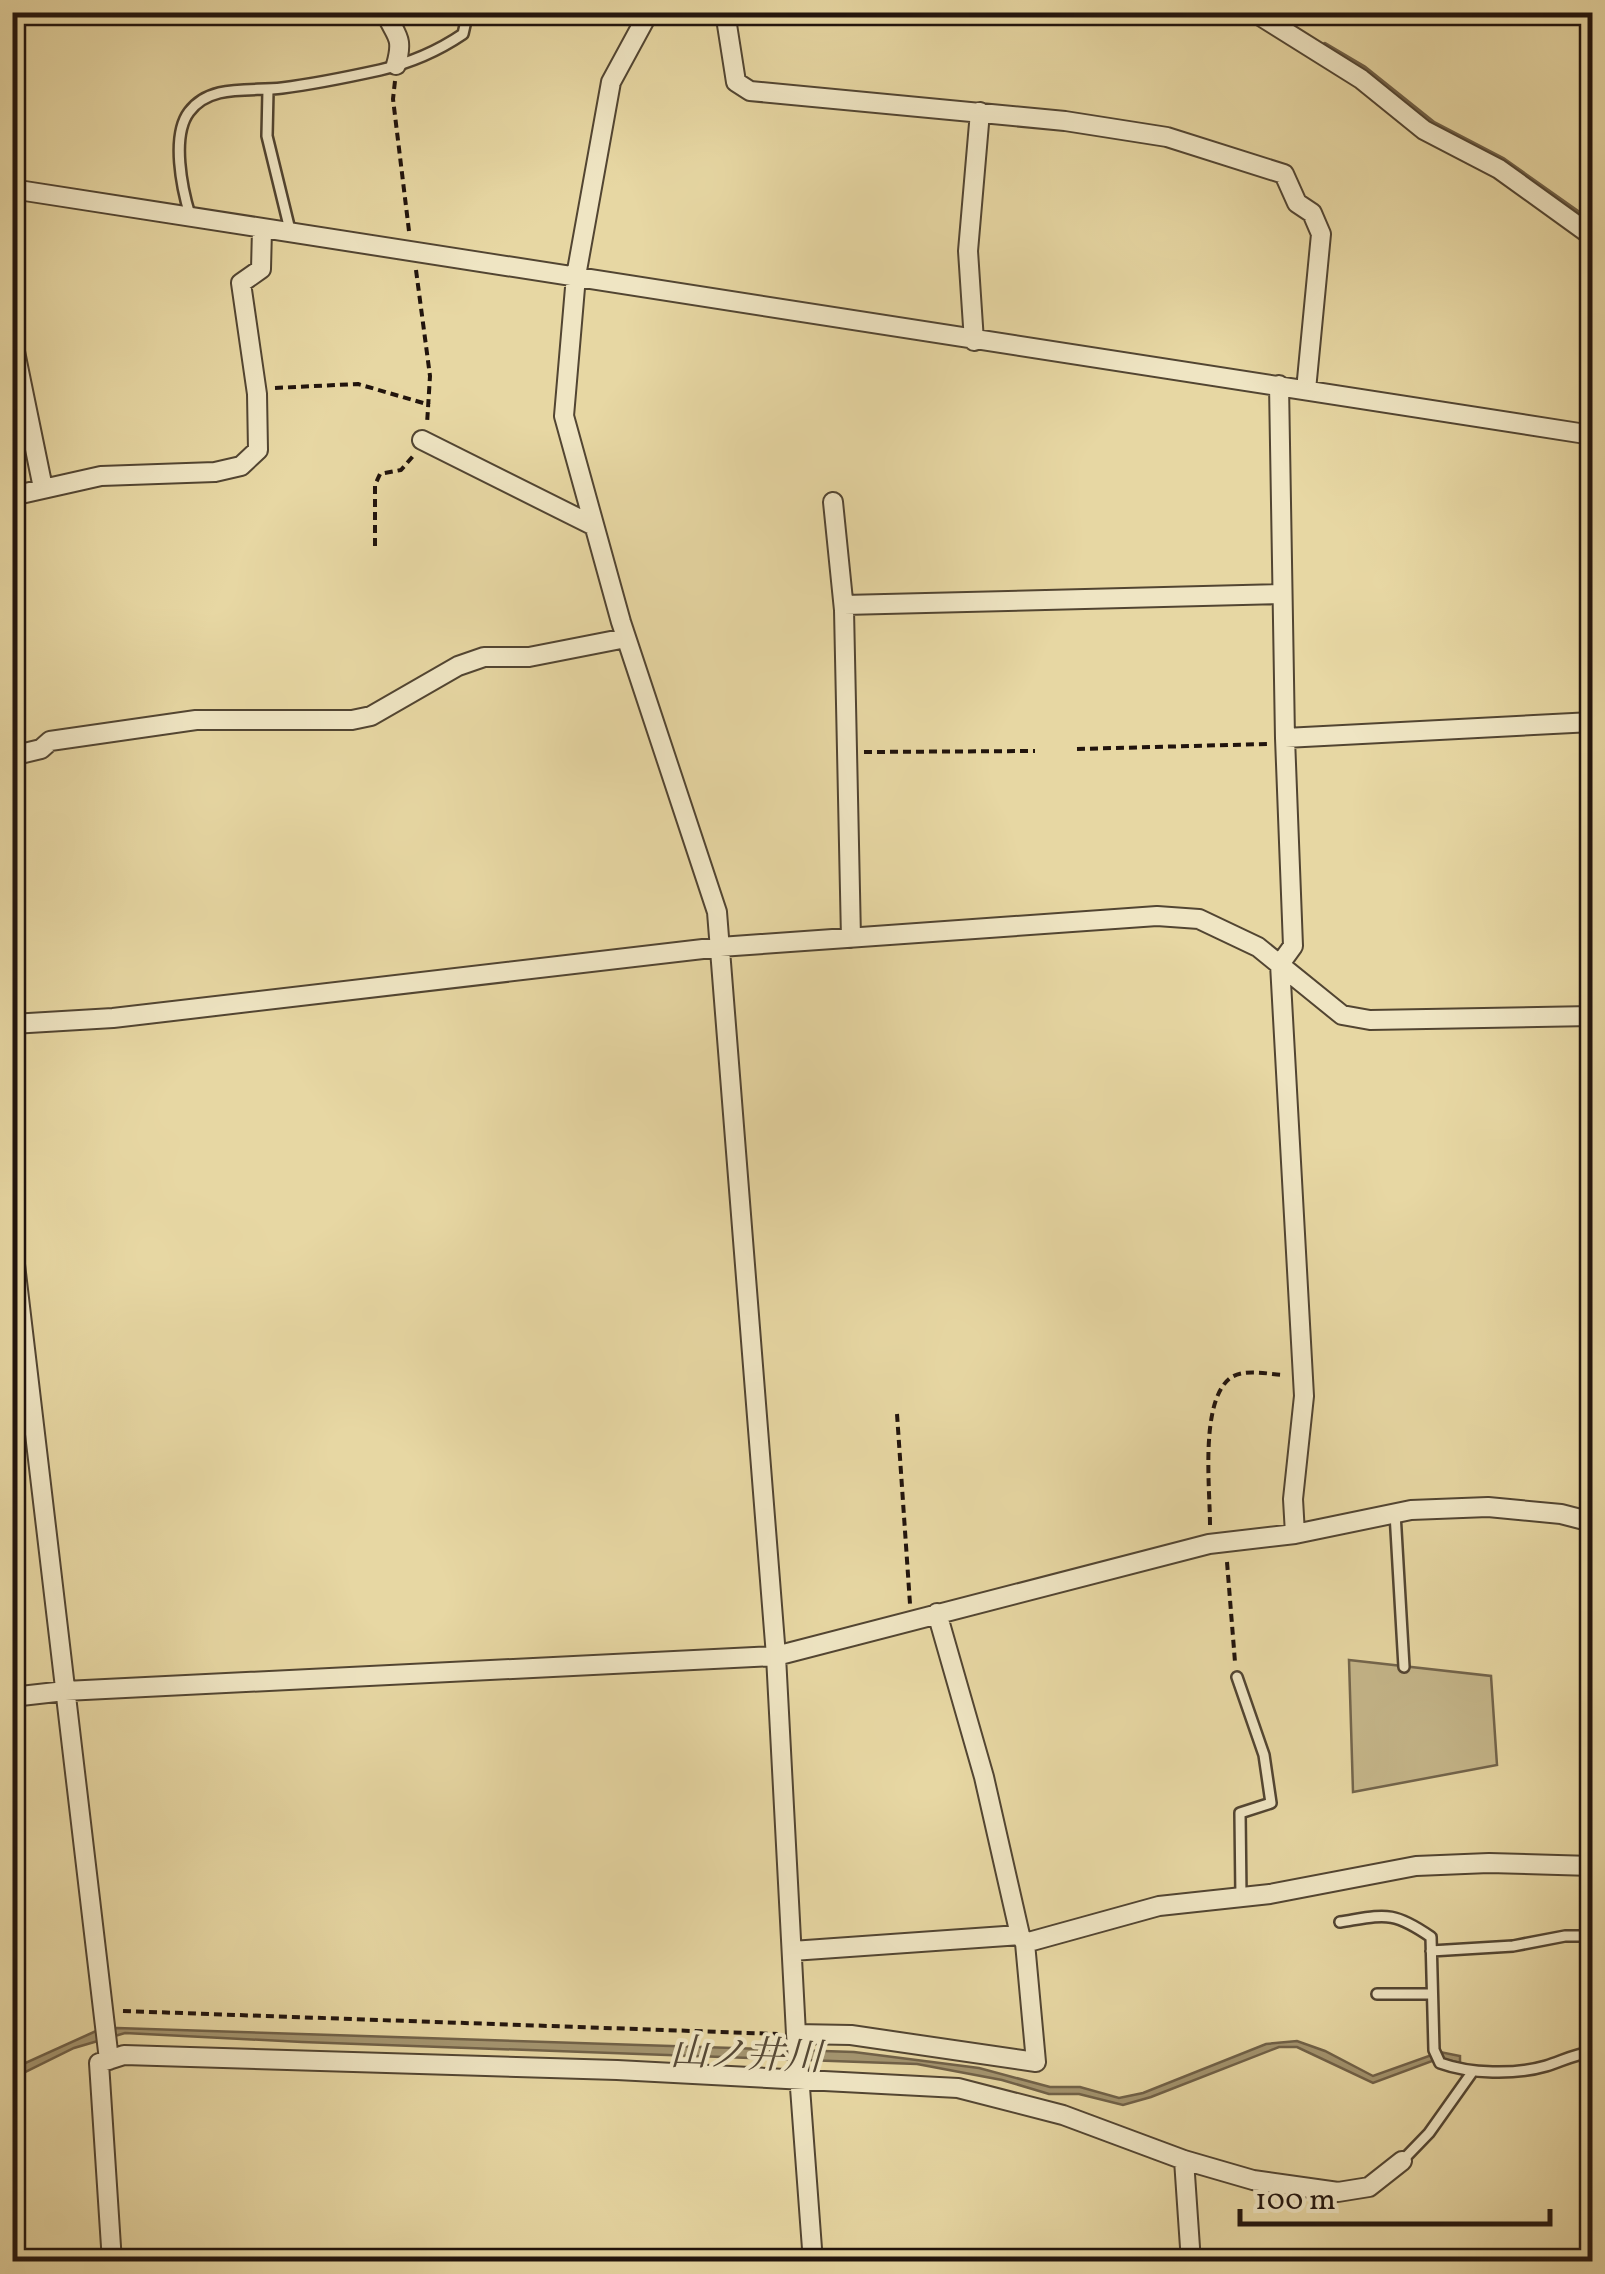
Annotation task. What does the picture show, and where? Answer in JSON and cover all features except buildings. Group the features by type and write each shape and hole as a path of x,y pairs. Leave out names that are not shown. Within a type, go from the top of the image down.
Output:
{"street":[{"path":"385,12 400,34 396,64"},
{"path":"649,12 612,82 576,276 564,416 626,638 716,912 776,1656 796,2034 813,2262"},
{"path":"725,12 736,82 750,91 1065,121 1166,137 1284,174 1297,203 1312,213 1320,234 1306,390"},
{"path":"1254,12 1361,79 1424,130 1500,169 1592,236"},
{"path":"974,341 968,251 980,112"},
{"path":"12,189 1592,434"},
{"path":"12,496 100,476 216,472 241,466 258,450 257,394 241,282 261,269 262,229"},
{"path":"12,337 43,488"},
{"path":"1279,386 1293,946 1280,964 1304,1396 1293,1499 1295,1534"},
{"path":"422,440 594,526"},
{"path":"833,502 844,606 851,938"},
{"path":"844,606 1282,594"},
{"path":"12,756 41,749 50,742 196,720 352,720 371,716 458,666 484,657 528,657 626,638"},
{"path":"1285,741 1592,722"},
{"path":"12,1024 112,1018 720,948 1157,916 1199,919 1258,947 1342,1014 1370,1020 1592,1016"},
{"path":"12,1239 109,2060"},
{"path":"12,1697 65,1691 776,1656 1218,1543 1295,1534 1396,1513 1488,1507 1562,1514 1592,1522"},
{"path":"796,2034 852,2035 1036,2062 1022,1939 984,1777 937,1613"},
{"path":"792,1952 1022,1939 1159,1906 1241,1897 1416,1866 1592,1866"},
{"path":"112,2262 99,2062 124,2055 617,2070 958,2088 1063,2115 1184,2160 1253,2180 1338,2192 1369,2187 1402,2161"},
{"path":"1184,2160 1191,2262"}],"lane":[{"path":"191,218 180,183 182,128 188,113 199,102 247,88 268,90 415,60 464,34 468,12"},
{"path":"268,90 267,136 291,234"},
{"path":"1396,1513 1404,1667"},
{"path":"1237,1677 1264,1756 1271,1803 1240,1813 1241,1897"},
{"path":"1340,1922 1388,1915 1407,1921 1431,1937 1434,2050 1440,2062 1473,2072 1544,2067 1570,2055 1592,2052"},
{"path":"1431,1952 1513,1946 1551,1937 1592,1936"},
{"path":"1377,1994 1432,1994"},
{"path":"1402,2161 1473,2072"}],"path":[{"path":"375,546 375,485 380,474 401,470 422,440 430,405 426,330 393,98 396,64"},
{"path":"257,394 269,389 358,384 430,405"},
{"path":"1077,749 1285,741"},
{"path":"847,752 1034,751"},
{"path":"1237,1677 1218,1543 1210,1418 1217,1396 1231,1378 1247,1373 1302,1376"},
{"path":"897,1414 911,1620"},
{"path":"104,2010 796,2034"}],"shaded area":[{"path":"1349,1660 1491,1676 1497,1765 1353,1792"}],"water":[{"name":"山ノ井川","path":"117,2028 854,2052 979,2068 1050,2087 1080,2087 1119,2098 1143,2093 1266,2044 1297,2041 1373,2076 1440,2052 1460,2056 1460,2063 1440,2058 1373,2083 1297,2047 1279,2047 1123,2105 1079,2094 1049,2094 1002,2080 917,2064 125,2033 74,2048 13,2078 12,2069 96,2031"}],"waterway":[{"path":"1325,45 1364,68 1434,124 1503,160 1592,223"}]}
